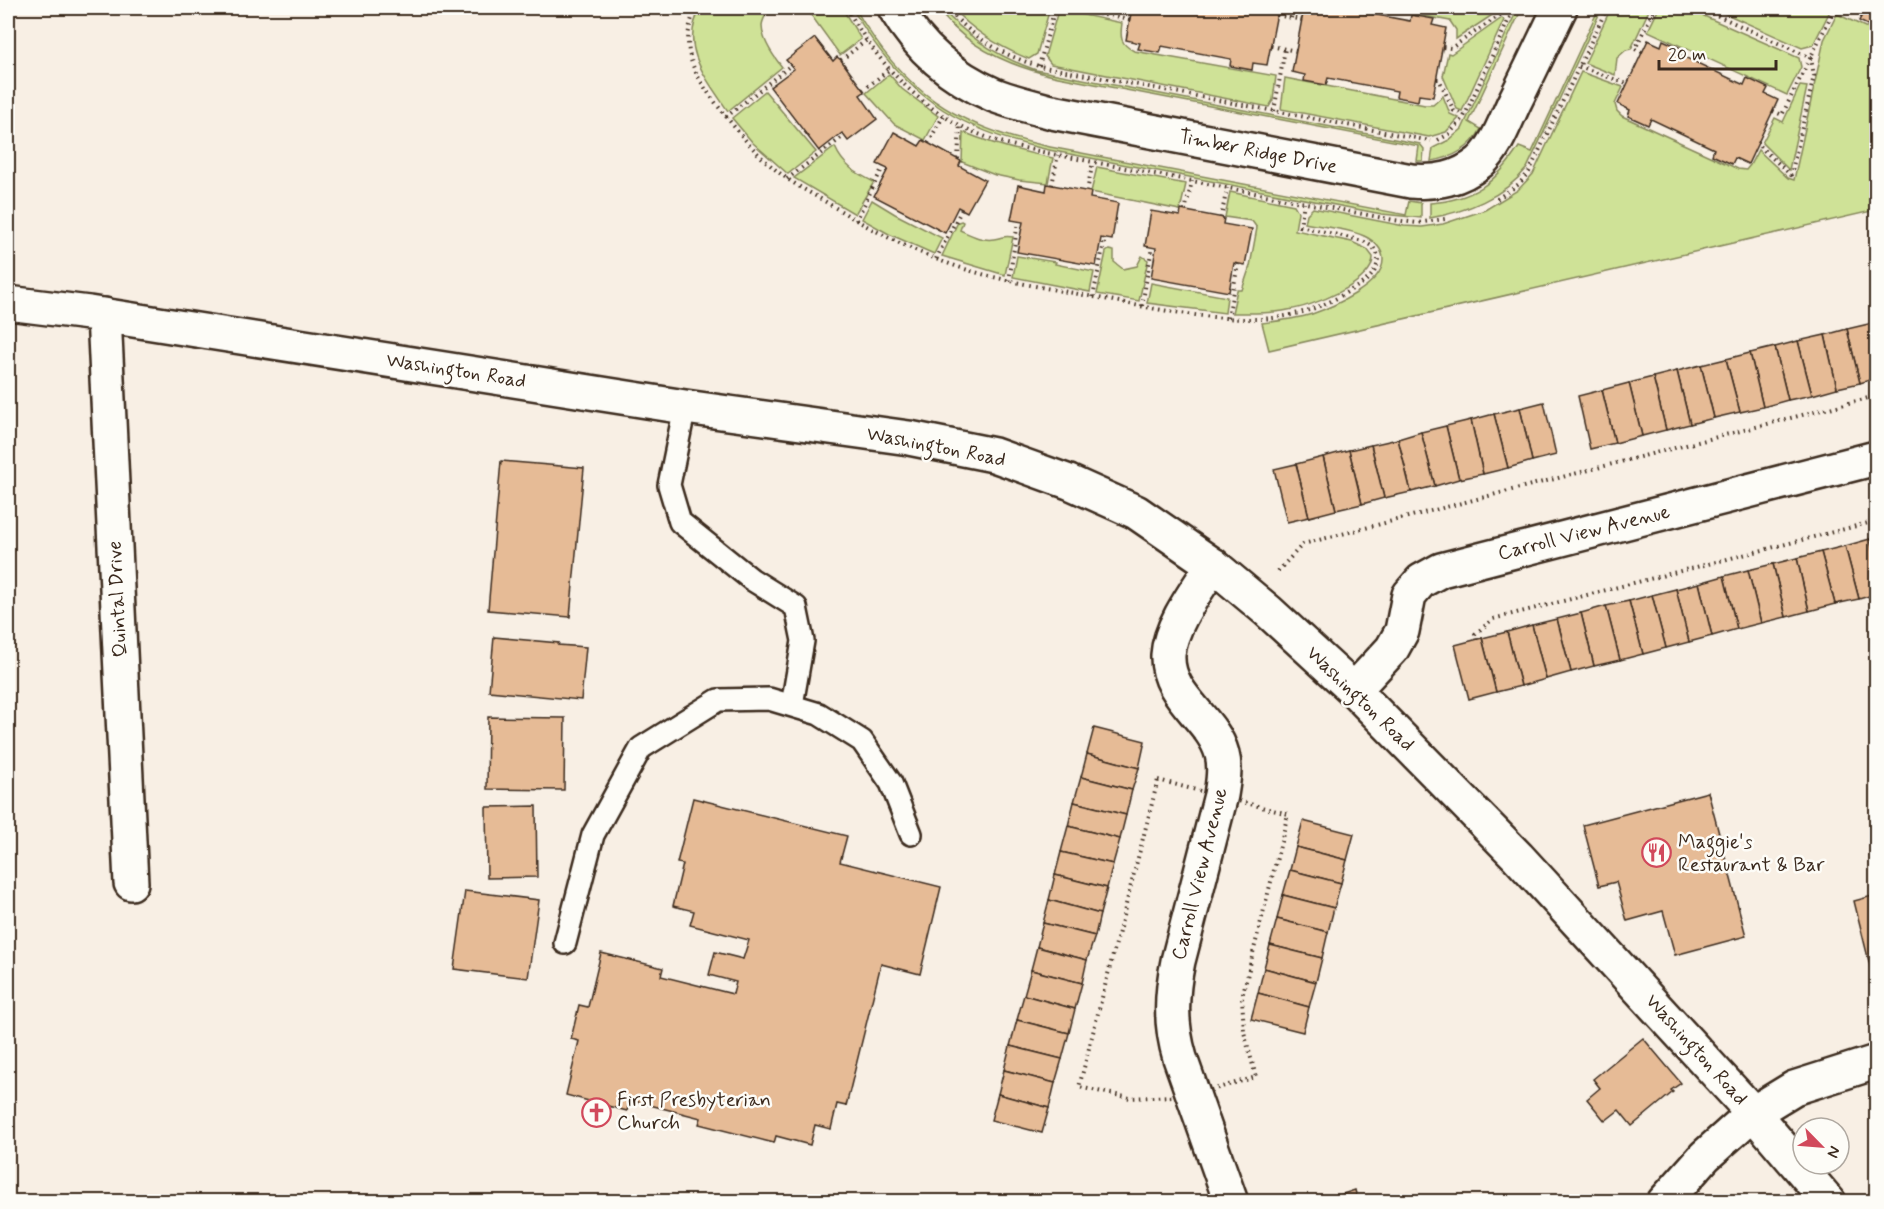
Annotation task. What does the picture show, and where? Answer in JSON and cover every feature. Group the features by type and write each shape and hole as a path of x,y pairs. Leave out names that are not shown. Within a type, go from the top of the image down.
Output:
{"street":[{"name":"Timber Ridge Drive","path":"895,8 908,30 926,50 967,81 995,95 1052,112 1427,183 1446,180 1465,172 1481,161 1500,132 1560,8"},
{"name":"Washington Road","path":"8,303 104,315 685,407 909,438 994,455 1069,482 1136,512 1213,565 1268,611 1354,690 1518,857 1753,1113 1828,1202"},
{"name":"Quintal Drive","path":"104,315 131,883"},
{"name":"Carroll View Avenue","path":"1354,690 1392,649 1402,631 1409,595 1421,581 1441,570 1876,458"},
{"name":"Carroll View Avenue","path":"1213,565 1185,610 1173,635 1168,654 1169,669 1174,685 1218,742 1223,757 1224,774 1221,795 1172,988 1172,1015 1174,1037 1180,1058 1231,1202"},
{"path":"1664,1202 1704,1156 1753,1113 1794,1088 1876,1062"}],"lane":[{"path":"685,407 669,485 680,522 751,579 796,606 803,641 792,705"},
{"path":"565,944 594,835 641,748 718,700 769,699 792,705 819,714 862,741 891,783 911,834"}],"path":[{"path":"696,8 689,23 687,37 688,51 699,78 726,117 760,156 788,179 856,221 936,259 1009,281 1142,306 1228,318 1283,317 1309,311 1348,292 1376,272 1378,255 1368,243 1300,226 1304,203"},
{"path":"946,8 971,33 986,43 1018,60 1039,66 1429,141 1449,134 1464,116 1513,8"},
{"path":"1039,66 1055,8"},
{"path":"1069,8 1130,20"},
{"path":"1292,18 1293,8"},
{"path":"1443,47 1451,48 1513,8"},
{"path":"1642,52 1635,50 1655,8"},
{"path":"1701,8 1811,58"},
{"path":"1773,111 1782,115 1835,8"},
{"path":"1277,15 1302,20"},
{"path":"841,60 867,40"},
{"path":"1271,46 1296,51"},
{"path":"1274,111 1285,49"},
{"path":"1758,144 1791,175 1814,76 1811,58"},
{"path":"726,117 791,65"},
{"path":"1579,66 1627,84"},
{"path":"863,90 890,69"},
{"path":"1437,79 1454,111 1464,116"},
{"path":"928,143 944,115"},
{"path":"958,159 960,124"},
{"path":"788,179 844,136"},
{"path":"1052,185 1058,156"},
{"path":"1087,191 1093,162"},
{"path":"856,221 884,167"},
{"path":"1185,211 1192,182"},
{"path":"1221,218 1227,188"},
{"path":"936,259 962,209"},
{"path":"1009,281 1018,222"},
{"path":"1093,297 1105,238"},
{"path":"1142,306 1152,247"},
{"path":"1228,318 1238,264"},
{"path":"1278,571 1303,544 1876,396"},
{"path":"1476,640 1474,634 1493,619 1876,521"},
{"path":"1130,1098 1079,1087 1158,780 1169,783"},
{"path":"1240,1082 1256,1077 1244,1032 1242,997 1288,814 1273,810"}],"green space":[{"path":"701,8 770,8 762,26 764,37 782,67 728,111 704,75 694,49 695,22"},
{"path":"806,8 842,8 861,39 840,55"},
{"path":"852,8 855,8 892,62 913,83 935,101 986,129 1050,147 1406,215 1409,201 1421,203 1421,218 1382,214 1049,150 985,131 933,103 911,85 870,37"},
{"path":"937,8 941,8 962,29 996,53 1036,70 1420,144 1424,149 1423,161 1417,161 1419,146 1058,77 1023,68 976,45 949,22"},
{"path":"952,8 1050,8 1037,54 1029,59 988,38"},
{"path":"1381,8 1503,8 1456,39 1456,30 1450,21"},
{"path":"1518,8 1522,8 1469,122 1481,129 1472,142 1460,151 1431,161 1433,148 1449,140 1462,129"},
{"path":"1599,8 1602,8 1527,168 1507,187 1483,202 1457,212 1430,218 1430,203 1458,198 1482,187 1501,171 1519,147 1532,152"},
{"path":"1611,8 1650,8 1631,49 1626,50 1617,58 1615,75 1585,63"},
{"path":"1659,8 1686,8 1799,58 1801,67 1787,95 1648,31"},
{"path":"1713,8 1823,8 1830,11 1813,45 1802,48"},
{"path":"1065,11 1122,23 1122,40 1134,51 1276,76 1273,100 1269,107 1051,64 1045,56 1057,14"},
{"path":"1837,14 1876,32 1876,210 1269,350 1262,323 1300,317 1332,306 1366,286 1381,269 1382,253 1368,238 1346,230 1305,223 1307,214 1313,208 1404,226 1422,227 1443,224 1485,210 1518,190 1533,174 1581,72 1623,87 1615,104 1622,116 1738,169 1746,170 1758,150 1788,178 1794,180 1824,40"},
{"path":"1502,18 1504,20 1462,111 1457,109 1443,76 1448,53 1451,54"},
{"path":"889,74 902,89 938,116 925,140 894,124 866,93"},
{"path":"1285,78 1425,105 1433,105 1443,96 1450,114 1459,118 1446,132 1429,137 1281,109"},
{"path":"1800,86 1807,87 1789,170 1762,143 1775,118 1783,122"},
{"path":"765,91 816,152 788,174 753,143 732,118"},
{"path":"963,132 1007,147 1053,158 1048,183 995,175 962,162"},
{"path":"835,147 851,168 874,182 855,214 794,178"},
{"path":"1097,167 1186,184 1180,210 1091,192"},
{"path":"1230,192 1294,205 1298,212 1295,230 1352,242 1367,249 1373,257 1371,267 1353,284 1311,304 1274,312 1232,313 1237,290 1242,290 1250,266 1257,228 1252,221 1225,217"},
{"path":"872,200 942,238 934,254 862,219"},
{"path":"958,222 963,222 960,230 977,237 997,239 1005,236 1013,237 1005,275 942,256"},
{"path":"1114,251 1114,262 1123,269 1137,266 1142,256 1148,260 1139,301 1097,294 1106,252"},
{"path":"1017,256 1056,262 1055,264 1094,272 1090,292 1013,277"},
{"path":"1151,283 1227,297 1225,313 1147,303"}],"building":[{"path":"1132,8 1278,8 1267,65 1253,63 1252,70 1230,66 1231,59 1162,46 1160,53 1138,49 1140,43 1126,40"},
{"path":"1304,8 1340,8 1410,21 1411,15 1434,19 1432,25 1446,28 1433,97 1419,95 1418,101 1396,97 1397,91 1328,78 1326,85 1304,81 1305,75 1292,72"},
{"path":"1851,8 1876,8 1876,29 1859,21 1862,15"},
{"path":"815,38 833,61 837,57 841,60 863,90 864,92 860,95 877,119 848,141 842,133 819,151 770,87 794,69 786,60"},
{"path":"1648,40 1661,46 1663,40 1683,49 1680,55 1744,85 1747,78 1768,88 1765,94 1778,100 1748,164 1735,158 1732,164 1712,155 1714,149 1651,119 1648,125 1628,116 1630,110 1618,104"},
{"path":"894,132 919,146 923,140 961,161 959,166 985,180 967,212 958,207 945,233 874,196 888,169 877,164"},
{"path":"1047,184 1091,192 1090,198 1118,203 1112,240 1101,238 1096,266 1017,252 1023,222 1011,220 1018,185 1046,191"},
{"path":"1181,210 1224,218 1223,224 1252,229 1245,265 1234,263 1229,292 1151,278 1156,248 1145,246 1151,211 1180,216"},
{"path":"1873,323 1876,337 1876,378 1860,383 1847,329"},
{"path":"1847,329 1860,383 1837,388 1825,335"},
{"path":"1825,335 1837,388 1812,395 1798,341"},
{"path":"1798,341 1812,395 1788,400 1775,347"},
{"path":"1775,347 1788,400 1763,407 1750,353"},
{"path":"1750,353 1763,407 1740,412 1726,359"},
{"path":"1726,359 1740,412 1714,418 1701,365"},
{"path":"1701,365 1714,418 1690,424 1677,371"},
{"path":"1677,371 1690,424 1666,430 1653,377"},
{"path":"1653,377 1666,430 1642,436 1629,383"},
{"path":"1629,383 1642,436 1615,443 1602,390"},
{"path":"1602,390 1615,443 1590,449 1578,396"},
{"path":"1544,402 1556,455 1532,461 1520,408"},
{"path":"1520,408 1532,461 1508,468 1494,414"},
{"path":"1494,414 1508,468 1483,474 1471,420"},
{"path":"1471,420 1483,474 1459,479 1446,426"},
{"path":"1446,426 1459,479 1435,486 1421,432"},
{"path":"1421,432 1435,486 1411,492 1398,439"},
{"path":"1398,439 1411,492 1384,498 1371,445"},
{"path":"1371,445 1384,498 1362,504 1349,450"},
{"path":"1349,450 1362,504 1336,510 1323,457"},
{"path":"1323,457 1336,510 1309,517 1296,464"},
{"path":"501,461 584,468 570,617 488,610"},
{"path":"1296,464 1309,517 1287,522 1274,469"},
{"path":"1876,538 1876,565 1870,539"},
{"path":"1870,539 1876,565 1876,594 1859,599 1845,546"},
{"path":"1845,546 1859,599 1835,604 1821,552"},
{"path":"1821,552 1835,604 1809,611 1797,558"},
{"path":"1797,558 1809,611 1786,617 1773,564"},
{"path":"1773,564 1786,617 1761,623 1748,570"},
{"path":"1748,570 1761,623 1737,629 1724,576"},
{"path":"1724,576 1737,629 1712,636 1699,583"},
{"path":"1699,583 1712,636 1689,642 1676,589"},
{"path":"1676,589 1689,642 1666,648 1652,595"},
{"path":"1652,595 1666,648 1643,654 1629,601"},
{"path":"1629,601 1643,654 1620,660 1606,606"},
{"path":"1606,606 1620,660 1594,666 1581,613"},
{"path":"1581,613 1594,666 1571,672 1557,619"},
{"path":"1557,619 1571,672 1546,679 1532,625"},
{"path":"1532,625 1546,679 1521,686 1507,632"},
{"path":"1507,632 1521,686 1496,692 1482,638"},
{"path":"494,637 586,647 581,700 489,691"},
{"path":"1482,638 1496,692 1469,699 1455,645"},
{"path":"488,717 565,718 564,790 487,789"},
{"path":"1094,728 1145,741 1139,768 1087,754"},
{"path":"1087,754 1139,768 1132,790 1081,777"},
{"path":"1081,777 1132,790 1126,815 1074,802"},
{"name":"Maggie's Restaurant & Bar","path":"1708,792 1746,936 1675,955 1663,911 1627,921 1616,882 1599,886 1583,825"},
{"path":"693,798 847,836 840,862 941,887 920,974 881,964 846,1106 837,1104 831,1129 815,1125 810,1145 776,1136 774,1143 699,1124 701,1118 630,1100 627,1111 566,1095 579,1041 571,1039 579,1005 588,1007 601,953 663,968 661,976 733,994 736,982 709,975 715,952 743,959 749,940 690,925 694,911 673,906 683,864 677,863"},
{"path":"1074,802 1126,815 1120,839 1068,826"},
{"path":"536,806 537,877 487,878 486,807"},
{"path":"1303,821 1354,834 1347,860 1296,847"},
{"path":"1068,826 1120,839 1113,864 1061,852"},
{"path":"1296,847 1347,860 1341,883 1290,870"},
{"path":"1061,852 1113,864 1107,888 1055,875"},
{"path":"1290,870 1341,883 1334,908 1283,895"},
{"path":"1055,875 1107,888 1100,914 1049,900"},
{"path":"465,891 539,900 528,978 454,969"},
{"path":"1283,895 1334,908 1328,932 1277,919"},
{"path":"1876,895 1876,990 1854,901"},
{"path":"1049,900 1100,914 1095,936 1043,923"},
{"path":"1277,919 1328,932 1322,958 1270,945"},
{"path":"1043,923 1095,936 1087,960 1037,947"},
{"path":"1270,945 1322,958 1316,982 1264,968"},
{"path":"1037,947 1087,960 1082,983 1031,970"},
{"path":"1264,968 1316,982 1309,1007 1258,993"},
{"path":"1031,970 1082,983 1075,1009 1024,995"},
{"path":"1258,993 1309,1007 1303,1032 1251,1019"},
{"path":"1024,995 1075,1009 1069,1033 1017,1020"},
{"path":"1017,1020 1069,1033 1062,1059 1010,1046"},
{"path":"1643,1038 1681,1083 1632,1126 1619,1110 1605,1121 1587,1099 1600,1088 1593,1079"},
{"path":"1010,1046 1062,1059 1055,1083 1004,1070"},
{"path":"1004,1070 1055,1083 1049,1108 998,1094"},
{"path":"998,1094 1049,1108 1042,1133 991,1120"},
{"path":"1355,1190 1358,1202 1319,1202"}],"place":[{"name":"Maggie's Restaurant & Bar","path":"1657,853"},
{"name":"First Presbyterian Church","path":"596,1112"}]}
